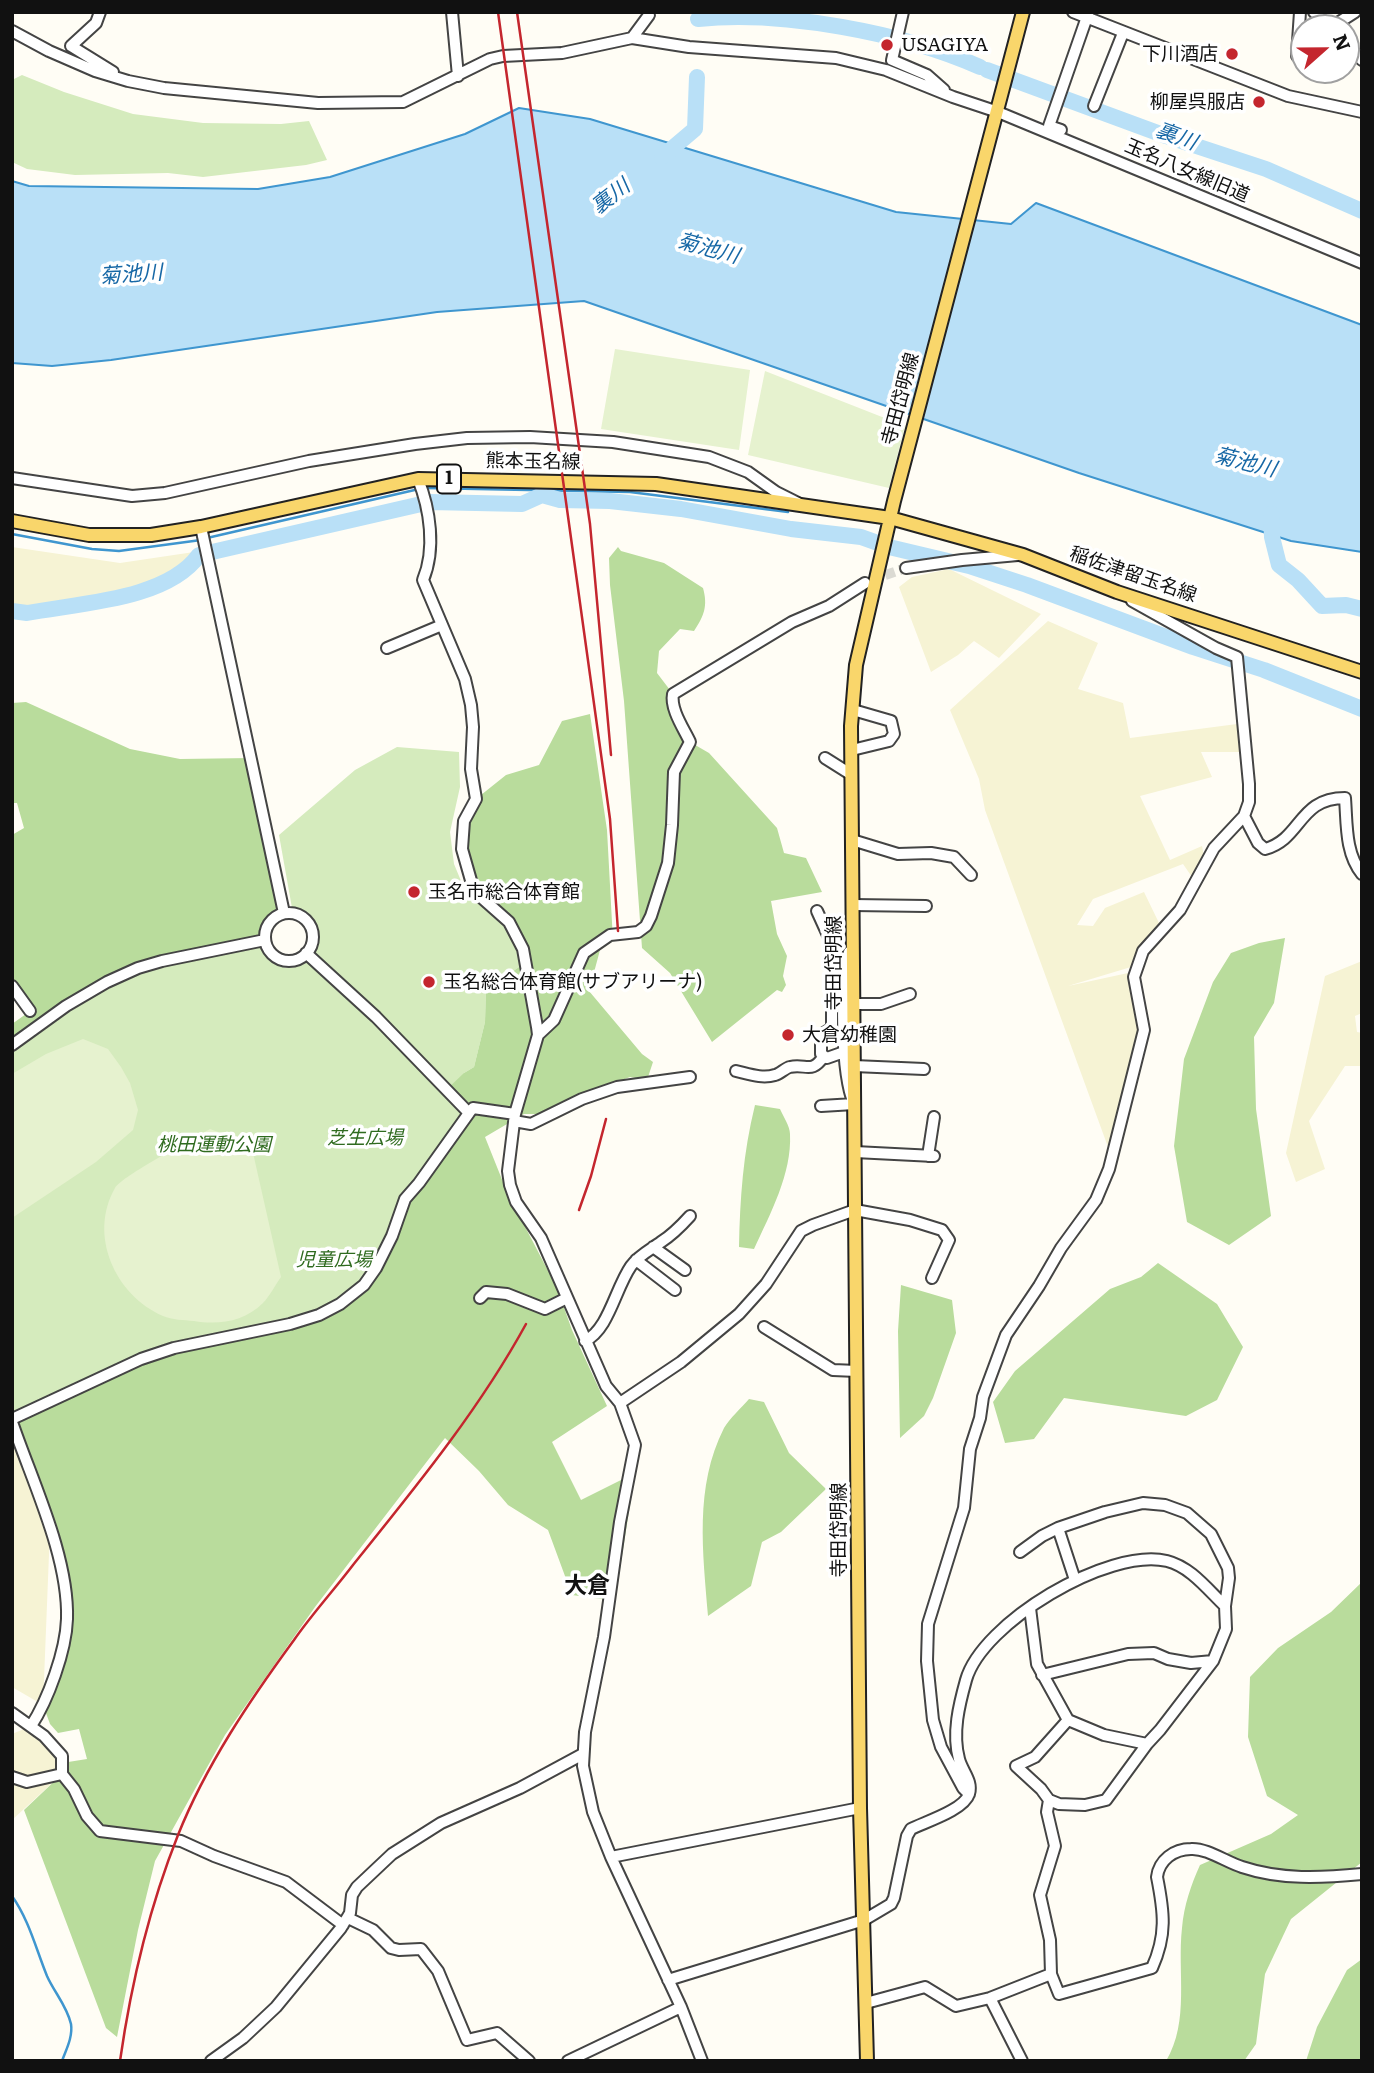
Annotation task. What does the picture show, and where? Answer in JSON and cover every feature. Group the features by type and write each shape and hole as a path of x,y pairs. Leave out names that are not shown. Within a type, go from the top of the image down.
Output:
{"main road":[{"name":"寺田岱明線","path":"867,2061 860,1808 856,1371 852,750 856,665 894,501 1000,117 1000,97 1023,12"},
{"name":"熊本玉名線","path":"12,521 89,535 203,535 419,482 656,484 890,519"},
{"name":"稲佐津留玉名線","path":"890,519 1023,555 1117,592 1362,672"}],"street":[{"path":"100,12 96,23 71,46 128,81"},
{"path":"452,12 458,76"},
{"path":"632,38 649,15 648,12"},
{"path":"1073,12 1088,15 1123,33 1288,96 1362,112"},
{"path":"1051,122 1088,15"},
{"path":"902,17 892,60 928,75 953,97"},
{"path":"12,31 95,71 128,81 177,89 318,103 403,102 503,56 553,54 632,38 690,47 836,58 886,70 967,101 1000,117 1016,112 1051,122 1070,133 1075,143"},
{"path":"1094,106 1123,33"},
{"name":"玉名八女線旧道","path":"1000,117 1075,143 1362,263"},
{"path":"12,478 132,496 164,493 309,461 415,444 467,438 530,437 613,442 709,457 748,472 776,492 800,504"},
{"path":"419,482 427,507 430,538 428,569 423,580 465,680 473,727 471,769 476,799 464,821 462,849 474,891 509,922 523,949 538,1035 515,1118 508,1171 510,1185 516,1202 541,1238 606,1386 620,1403 635,1445 620,1522 604,1637 584,1732 583,1766 593,1812 611,1857 681,2007 702,2061"},
{"path":"203,535 284,913"},
{"path":"906,568 961,559 1023,555"},
{"path":"538,1035 554,1020 584,953 610,936 638,932 646,926 651,915 668,863 673,825 674,772 690,743 675,710 672,700 674,694 792,622 829,606 865,583"},
{"path":"969,1794 941,1747 933,1720 927,1661 928,1624 964,1508 970,1450 983,1397 1006,1335 1061,1248 1096,1200 1109,1169 1144,1030 1134,976 1143,951 1181,910 1214,848 1244,816 1249,802 1237,657 1117,592"},
{"path":"387,648 442,625"},
{"path":"852,750 889,741 894,734 891,721 853,710"},
{"path":"825,758 852,775"},
{"path":"1244,816 1258,843 1265,849 1284,842 1306,812 1331,798 1345,798 1348,845 1355,865 1362,874"},
{"path":"852,840 898,854 931,853 954,857 971,875"},
{"path":"853,905 926,906"},
{"path":"817,911 832,944 832,1028"},
{"path":"284,913 299,915 310,925 313,940 306,953 293,960 278,958 265,940 270,923 284,913"},
{"path":"12,1045 66,1006 138,968 265,940"},
{"path":"821,1106 854,1104 849,1091 844,1052 847,959 853,940"},
{"path":"306,953 376,1017 470,1113"},
{"path":"12,986 30,1011"},
{"path":"854,1004 881,1004 910,994"},
{"path":"832,1028 844,1034"},
{"path":"832,1028 821,1035 821,1054 827,1058 844,1052"},
{"path":"736,1071 759,1077 776,1075 790,1067 808,1069 818,1065 824,1056"},
{"path":"854,1066 925,1069"},
{"path":"31,1726 49,1694 57,1668 67,1621 65,1585 50,1529 15,1438 12,1420 141,1359 178,1348 290,1324 319,1315 340,1304 369,1279 383,1256 405,1199 473,1108 531,1124 617,1087 690,1077"},
{"path":"855,1152 931,1156 934,1117"},
{"path":"620,1403 671,1369 739,1314 766,1284 800,1231 813,1224 855,1210 910,1220 942,1230 950,1240 932,1278"},
{"path":"585,1341 601,1329 622,1282 636,1260 677,1231 690,1216"},
{"path":"653,1247 685,1270"},
{"path":"636,1260 675,1290"},
{"path":"480,1298 486,1292 507,1294 545,1309 567,1298"},
{"path":"764,1328 833,1370 856,1371"},
{"path":"1020,1552 1058,1528 1143,1503 1164,1505 1186,1513 1199,1522 1218,1544 1228,1569 1226,1629 1213,1661 1106,1800 1085,1805 1059,1804 1049,1800 1016,1766 1035,1757 1068,1720"},
{"path":"1058,1528 1075,1580"},
{"path":"668,1980 864,1920 885,1908 894,1898 906,1836 911,1829 956,1808 964,1803 969,1794 970,1783 959,1759 956,1723 966,1677 984,1646 1030,1608 1075,1580 1128,1562 1152,1560 1167,1561 1184,1568 1225,1606"},
{"path":"1030,1608 1037,1664 1068,1720 1104,1735 1147,1744"},
{"path":"1042,1675 1128,1654 1154,1653 1168,1659 1191,1663 1213,1661"},
{"path":"12,1713 44,1736 62,1756 62,1774 71,1784 87,1816 100,1831 181,1841 286,1882 345,1922 373,1930 391,1948 421,1949 438,1971 467,2039 497,2033 529,2061"},
{"path":"211,2061 243,2038 276,2007 345,1922 350,1913 352,1895 357,1887 392,1854 441,1823 520,1788 583,1754"},
{"path":"12,1777 27,1782 62,1774"},
{"path":"1049,1800 1047,1812 1055,1846 1040,1895 1050,1940 1051,1974 1059,1994 1153,1968 1164,1928 1158,1869 1163,1860 1174,1853 1195,1848 1243,1868 1276,1875 1305,1878 1362,1874"},
{"path":"611,1857 860,1808"},
{"path":"866,2003 925,1987 956,2006 990,1998 1051,1974"},
{"path":"990,1998 1022,2061"},
{"path":"568,2061 681,2007"}],"shaded area":[{"path":"12,547 120,563 194,552 184,566 156,583 23,608 12,607"},
{"path":"949,569 1041,614 999,658 974,641 931,672 899,587 912,577"},
{"path":"1048,621 1098,643 1078,689 1123,703 1130,738 1237,724 1242,752 1201,752 1212,777 1140,796 1170,860 1202,846 1204,856 1192,877 1183,864 1093,899 1077,925 1093,926 1105,908 1144,892 1159,923 1131,967 1068,986 1128,973 1138,1029 1108,1147 985,810 979,779 950,710"},
{"path":"1362,961 1362,1013 1355,1016 1357,1032 1362,1033 1362,1066 1345,1066 1309,1121 1325,1169 1296,1182 1286,1153 1325,976"},
{"path":"12,1422 50,1529 43,1705 12,1687"},
{"path":"31,1726 62,1756 62,1774 12,1820 12,1734"}],"green space":[{"path":"22,75 64,92 133,114 203,123 281,124 309,121 327,160 306,165 203,177 168,173 75,175 27,169 12,162 12,80"},
{"path":"615,349 750,370 739,450 601,429"},
{"path":"765,371 905,426 889,488 748,455"},
{"path":"618,547 621,551 664,563 703,588 705,606 700,620 694,631 680,629 659,651 657,673 673,694 690,742 709,753 777,828 784,853 806,858 822,892 771,901 777,934 787,956 783,976 786,985 782,992 777,990 712,1042 670,973 642,948 624,701 610,585 609,558"},
{"path":"26,702 130,749 180,759 251,758 283,909 269,920 264,937 121,976 12,1045 12,1024 33,1009 12,977 12,835 24,828 17,803 12,803 12,703"},
{"path":"590,714 607,830 613,941 600,950 589,991 642,1054 653,1062 647,1080 630,1077 569,1100 544,1114 524,1114 485,1137 507,1192 557,1288 572,1330 607,1406 552,1442 581,1500 635,1473 615,1601 572,1595 548,1530 508,1505 479,1471 445,1438 315,1607 225,1735 155,1861 117,2037 106,2028 24,1810 62,1774 62,1763 87,1759 79,1729 58,1733 50,1724 43,1705 67,1621 65,1585 12,1422 141,1359 332,1309 369,1278 399,1216 462,1129 461,1113 442,1094 474,1067 485,1022 486,990 519,967 523,949 509,922 474,891 462,849 464,821 476,799 506,775 539,765 562,721"},
{"name":"桃田運動公園","path":"397,747 459,752 460,787 450,832 454,864 466,893 509,922 523,949 519,967 486,990 485,1022 474,1067 464,1073 462,1129 378,1266 340,1304 12,1419 12,1042 133,971 261,944 268,957 277,965 288,968 309,960 316,951 319,940 316,927 306,914 292,908 279,835 355,770"},
{"path":"1285,938 1274,1003 1254,1037 1256,1109 1271,1216 1229,1245 1187,1222 1174,1146 1184,1059 1213,982 1231,953 1259,943"},
{"path":"83,1039 108,1049 130,1083 138,1110 133,1130 96,1162 12,1218 12,1074 46,1054"},
{"path":"755,1105 780,1109 788,1124 790,1149 784,1179 754,1249 739,1247 743,1176"},
{"path":"210,1129 251,1144 281,1277 266,1300 256,1309 230,1321 212,1323 167,1317 131,1294 111,1262 104,1225 107,1206 120,1182"},
{"path":"1158,1263 1217,1304 1243,1347 1217,1400 1186,1416 1064,1398 1034,1439 1005,1443 993,1402 1015,1371 1110,1289 1141,1277"},
{"path":"901,1285 952,1300 956,1333 924,1416 900,1438 898,1331"},
{"path":"749,1399 764,1402 789,1453 826,1489 781,1532 762,1542 751,1586 708,1616 703,1520 708,1473 724,1428"},
{"path":"1362,1582 1362,1862 1291,1919 1265,1974 1256,2044 1244,2061 1166,2061 1178,2030 1184,1911 1200,1865 1271,1834 1298,1815 1267,1796 1248,1737 1250,1677 1278,1648 1331,1612"},
{"path":"1362,1959 1362,2061 1306,2061 1317,2027 1347,1970"}],"water":[{"name":"菊池川","path":"519,108 590,119 896,212 1011,224 1036,203 1362,325 1362,552 1291,541 1079,473 584,301 437,312 111,360 52,366 12,363 12,181 29,186 258,189 330,177 465,134"}],"waterway":[{"name":"裏川","path":"698,19 766,18 842,27 916,44 980,67"},
{"name":"裏川","path":"987,70 1166,136 1266,169 1362,211"},
{"name":"裏川","path":"662,157 695,129 697,77"},
{"path":"426,488 630,492 788,512"},
{"path":"207,538 419,489"},
{"path":"12,611 27,613 120,597 166,582 185,570 199,555 430,502 522,504 542,495 560,500 610,501 681,509 791,529 861,537 889,547 969,566 1027,585 1193,647 1264,670 1362,709"},
{"path":"1271,514 1272,537 1279,565 1298,580 1322,606 1346,605 1362,609"},
{"path":"12,534 92,549 119,551 201,540"},
{"path":"12,1896 28,1925 47,1976 69,2017 71,2034 62,2061"}],"tunnel":[{"path":"871,580 906,568"}],"railway":[{"path":"498,12 610,819 618,931"},
{"path":"517,12 590,524 611,755"},
{"path":"579,1210 606,1119"},
{"path":"120,2061 136,1975 158,1890 189,1809 215,1758 301,1630 423,1478 467,1418 526,1324"}],"place":[{"name":"USAGIYA","path":"887,45"},
{"name":"下川酒店","path":"1232,54"},
{"name":"柳屋呉服店","path":"1259,102"},
{"name":"玉名市総合体育館","path":"414,892"},
{"name":"玉名総合体育館(サブアリーナ)","path":"429,982"},
{"name":"大倉幼稚園","path":"788,1035"}],"district":[{"name":"大倉","path":"587,1586"}],"park label":[{"name":"芝生広場","path":"365,1138"},
{"name":"児童広場","path":"334,1260"}]}
